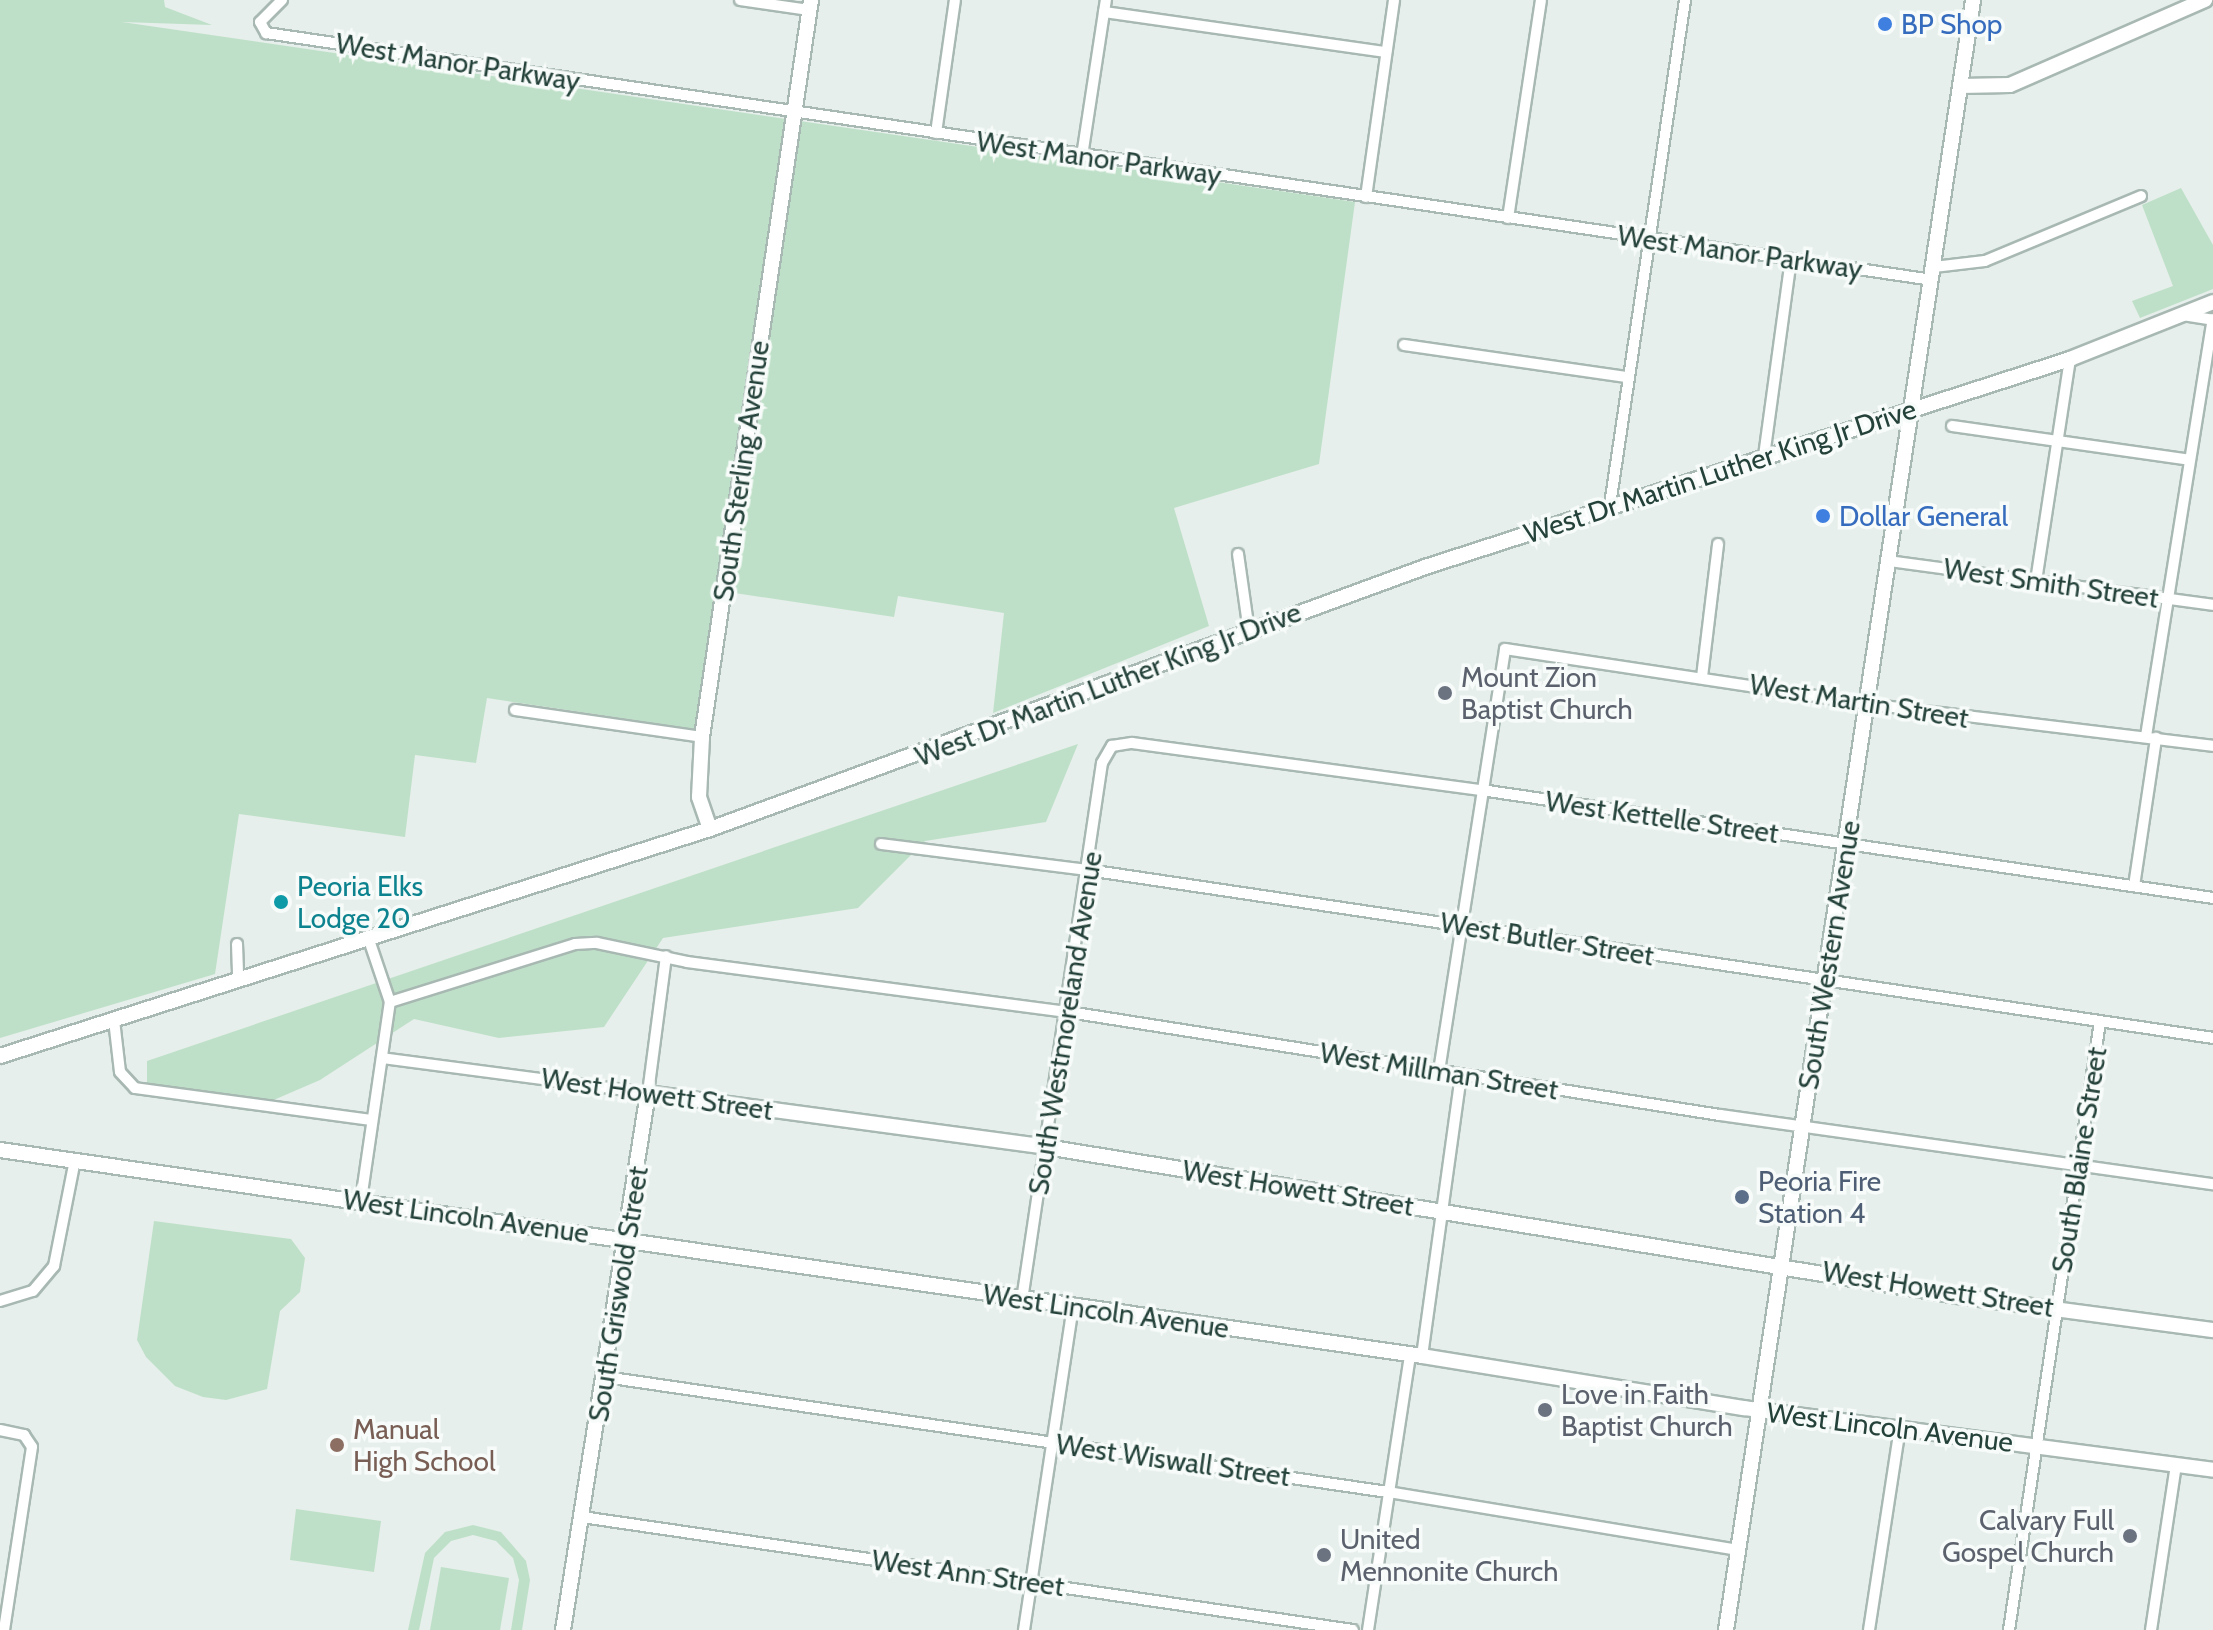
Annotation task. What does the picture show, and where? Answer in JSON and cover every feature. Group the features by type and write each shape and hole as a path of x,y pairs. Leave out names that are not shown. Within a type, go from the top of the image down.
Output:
{"main road":[{"name":"South Western Avenue","path":"1726,1630 1973,0"},
{"path":"1961,86 2010,85 2205,0"},
{"name":"South Sterling Avenue","path":"710,829 699,797 702,737 810,5"},
{"name":"West Dr Martin Luther King Jr Drive","path":"0,1056 710,829 1249,631 1610,505 2070,359 2213,302"},
{"name":"West Howett Street","path":"648,1093 1046,1147 2056,1309 2213,1330"},
{"name":"South Griswold Street","path":"563,1630 628,1240 648,1093"},
{"name":"West Lincoln Avenue","path":"0,1150 1416,1355 1760,1411 2213,1470"}],"street":[{"name":"West Manor Parkway","path":"282,0 260,22 266,33 1647,239 1933,274 1985,261 2141,196"},
{"path":"740,0 810,5"},
{"path":"936,133 955,0"},
{"path":"1366,197 1394,0"},
{"path":"1508,218 1541,0"},
{"path":"1610,505 1625,377 1685,0"},
{"path":"1082,156 1105,6 1386,52"},
{"path":"1764,456 1791,259"},
{"path":"2134,886 2169,599 2213,320 2181,315"},
{"path":"1404,345 1625,377"},
{"path":"2036,581 2070,359"},
{"path":"1952,426 2190,460"},
{"path":"1702,677 1718,544"},
{"path":"1238,554 1249,631"},
{"name":"West Smith Street","path":"1889,561 2213,605"},
{"name":"West Martin Street","path":"1481,790 1505,649 1867,704 2213,746"},
{"path":"515,710 702,737"},
{"name":"West Kettelle Street","path":"1111,747 1132,743 1481,790 2213,898"},
{"name":"South Westmoreland Avenue","path":"1022,1300 1103,759 1111,747"},
{"path":"1439,1071 1481,790"},
{"name":"West Butler Street","path":"881,844 1088,870 1824,983 2213,1038"},
{"path":"361,1200 390,1002 369,940"},
{"path":"237,944 238,980"},
{"name":"West Millman Street","path":"390,1002 575,944 1065,1012 1802,1127 2213,1184"},
{"name":"South Griswold Street","path":"648,1093 666,956"},
{"path":"114,1020 120,1072 135,1088 372,1120"},
{"name":"South Blaine Street","path":"2009,1630 2100,1022"},
{"name":"West Howett Street","path":"382,1058 648,1093"},
{"path":"1368,1630 1388,1492 1442,1211 1461,1075"},
{"path":"0,1301 33,1291 54,1266 75,1160"},
{"path":"1024,1630 1073,1307"},
{"name":"West Wiswall Street","path":"605,1377 1388,1492 1739,1550"},
{"path":"1869,1630 1900,1428"},
{"path":"0,1430 30,1441 4,1630"},
{"path":"2151,1630 2176,1465"},
{"name":"West Ann Street","path":"582,1517 1353,1630"}],"green space":[{"path":"0,0 164,0 165,7 212,25 122,22 1355,202 1319,464 1174,508 1209,626 993,713 1004,613 898,596 894,617 715,590 695,729 487,698 476,763 415,755 405,837 239,814 215,974 0,1038"},
{"path":"2181,188 2213,245 2213,289 2140,318 2132,301 2173,286 2142,205"},
{"path":"1078,744 1046,822 925,841 858,908 663,938 604,1027 499,1038 414,1019 320,1080 248,1111 147,1094 147,1061"},
{"path":"154,1221 291,1239 305,1258 300,1292 280,1311 267,1389 226,1400 203,1397 175,1386 146,1357 137,1340"},
{"path":"296,1509 381,1521 374,1572 290,1560"},
{"path":"473,1525 501,1532 526,1561 530,1580 522,1630 511,1630 519,1580 513,1558 496,1541 473,1535 451,1541 434,1558 419,1630 408,1630 425,1553 445,1532"},
{"path":"441,1567 509,1578 500,1630 430,1630"}],"place":[{"name":"BP Shop","path":"1885,24"},
{"name":"Dollar General","path":"1823,516"},
{"name":"Mount Zion Baptist Church","path":"1445,693"},
{"name":"Peoria Elks Lodge 20","path":"281,902"},
{"name":"Peoria Fire Station 4","path":"1742,1197"},
{"name":"Love in Faith Baptist Church","path":"1545,1410"},
{"name":"Manual High School","path":"337,1445"},
{"name":"Calvary Full Gospel Church","path":"2130,1536"},
{"name":"United Mennonite Church","path":"1324,1555"}]}
